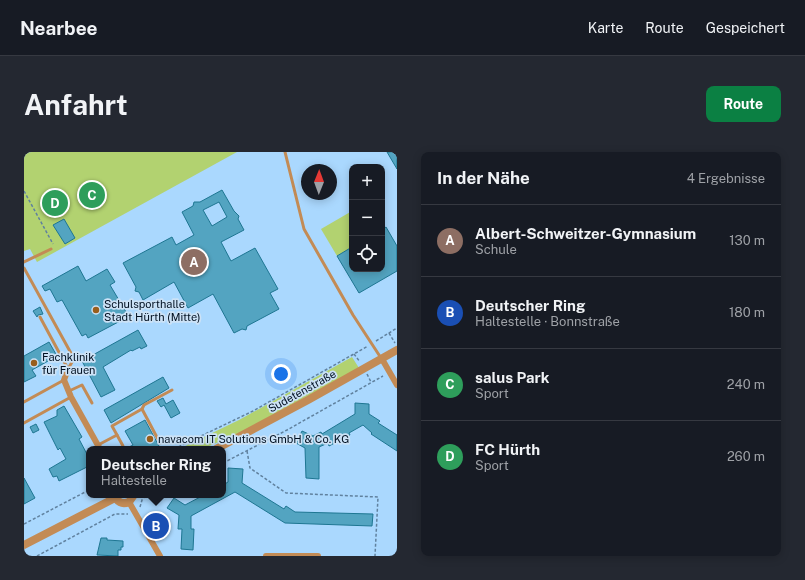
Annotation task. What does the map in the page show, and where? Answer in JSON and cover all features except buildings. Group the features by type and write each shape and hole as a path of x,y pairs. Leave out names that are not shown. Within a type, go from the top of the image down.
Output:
{"street":[{"name":"Sudetenstraße","path":"222,446 397,350"},
{"path":"382,359 397,385"},
{"path":"68,369 64,380 98,446"},
{"path":"24,544 113,498"},
{"path":"116,498 123,503 132,498 135,510 160,556"},
{"path":"266,556 318,556"}],"lane":[{"path":"285,152 304,229 371,344 382,359"},
{"path":"24,262 51,249"},
{"path":"24,268 72,355 72,362 68,369"},
{"path":"40,317 68,369"},
{"path":"24,402 64,380"},
{"path":"24,423 82,385 92,403"},
{"path":"123,446 112,426 142,409 144,405 172,390"},
{"path":"142,409 160,443"},
{"path":"100,446 117,435"}],"path":[{"path":"24,191 55,247 51,249"},
{"path":"180,446 253,411 397,328"},
{"path":"389,333 397,347"},
{"path":"226,462 390,372"},
{"path":"247,451 250,468 286,493 378,498 375,556"},
{"path":"24,524 86,492"},
{"path":"36,556 114,514 128,514 140,507 144,498"}],"green space":[{"path":"24,152 237,152 37,262 30,249 24,251"},
{"path":"349,213 349,249 337,256 321,229"},
{"path":"352,357 359,368 240,433 209,446 185,446 239,420"}],"place":[{"name":"salus Park","path":"92,195"},
{"name":"FC Hürth","path":"55,203"},
{"name":"Albert-Schweitzer-Gymnasium","path":"194,262"},
{"name":"Schulsporthalle Stadt Hürth (Mitte)","path":"96,310"},
{"name":"Fachklinik für Frauen","path":"34,363"},
{"name":"navacom IT Solutions GmbH & Co. KG","path":"150,439"},
{"name":"Deutscher Ring","path":"156,526"}]}
